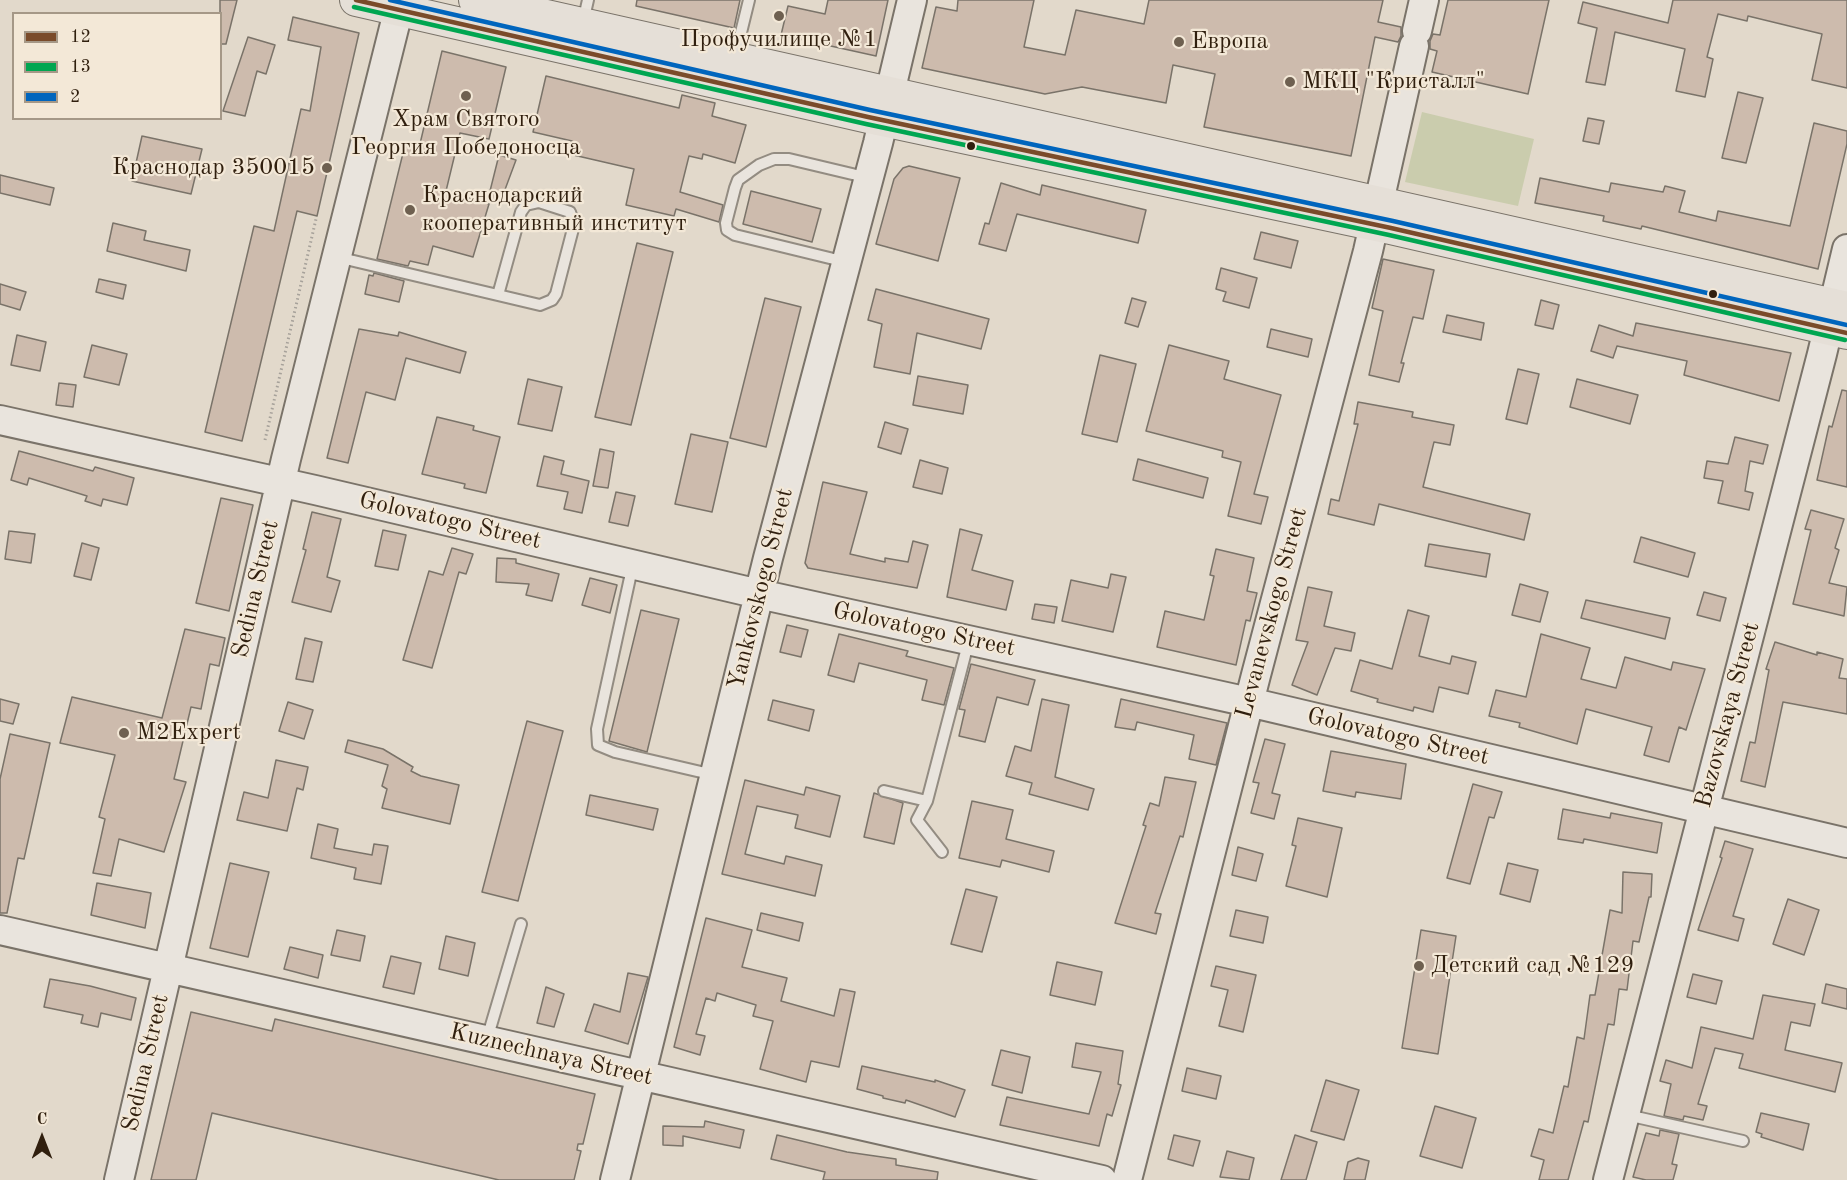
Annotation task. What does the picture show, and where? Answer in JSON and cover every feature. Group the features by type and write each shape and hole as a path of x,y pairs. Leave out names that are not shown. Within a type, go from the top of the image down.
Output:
{"main road":[{"path":"356,0 403,5 1377,213 1839,319"},
{"path":"475,0 585,12 887,108"}],"street":[{"name":"Yankovskogo Street","path":"615,1180 759,594 869,178 912,0"},
{"name":"Levanevskogo Street","path":"1127,1180 1377,213 1424,0"},
{"name":"Sedina Street","path":"118,1180 278,492 403,5"},
{"name":"Bazovskaya Street","path":"1608,1180 1704,810 1839,319 1847,249"},
{"name":"Golovatogo Street","path":"0,420 278,492 633,564 1249,702 1847,843"},
{"name":"Kuznechnaya Street","path":"0,930 1102,1180"}],"lane":[{"path":"735,60 749,0"},
{"path":"847,262 735,235 728,230 726,223 735,188 738,180 774,159 789,159 869,178"},
{"path":"337,257 540,305 552,300 574,225 570,212 539,202 526,205 521,212 498,295"},
{"path":"633,564 597,729 598,745 615,752 715,775"},
{"path":"942,852 917,820 927,801 969,640"},
{"path":"884,791 927,801"},
{"path":"486,1040 521,924"},
{"path":"1625,1115 1743,1141"}],"green space":[{"path":"1422,112 1534,139 1518,206 1405,182"}],"building":[{"path":"220,0 237,0 226,44 222,44 222,12 220,12"},
{"path":"637,0 740,0 734,28 636,6"},
{"path":"828,0 888,0 876,56 781,35 788,6 825,14"},
{"path":"958,0 1034,0 1024,47 1065,55 1076,10 1144,24 1149,0 1383,0 1378,22 1401,27 1401,36 1398,42 1375,37 1351,156 1204,127 1215,74 1173,65 1166,103 1082,87 1045,94 922,68 936,7 957,11"},
{"path":"1448,0 1549,0 1528,94 1432,72 1437,51 1430,49 1430,41 1433,34 1440,35"},
{"path":"1673,0 1847,0 1847,88 1812,80 1822,34 1748,16 1747,21 1718,14 1707,57 1713,59 1705,97 1676,91 1685,49 1615,32 1605,85 1586,82 1597,28 1578,23 1583,2 1668,23"},
{"path":"293,17 359,33 317,216 297,211 242,441 205,432 254,226 274,231 301,109 310,111 321,47 288,40"},
{"path":"248,37 275,45 266,74 257,71 245,116 223,111"},
{"path":"442,51 506,67 489,139 460,133 446,191 489,204 473,257 433,246 428,265 410,261 408,266 377,259 405,145 419,148"},
{"path":"546,76 679,108 682,95 715,103 712,116 746,125 735,163 703,154 702,159 689,156 680,192 723,205 719,222 676,209 674,216 626,205 634,169 569,154 572,141 533,132"},
{"path":"1738,92 1763,98 1746,163 1722,158"},
{"path":"1588,118 1604,121 1599,144 1583,141"},
{"path":"1814,123 1847,131 1847,144 1818,269 1642,226 1641,229 1603,221 1604,216 1535,203 1540,178 1609,192 1611,183 1663,192 1665,186 1685,191 1679,212 1716,221 1718,211 1790,226"},
{"path":"142,136 202,149 191,194 132,181"},
{"path":"499,155 516,160 500,203 488,199"},
{"path":"909,166 960,178 938,261 876,244 894,179 903,168"},
{"path":"0,175 54,188 50,205 0,193"},
{"path":"1001,183 1040,195 1042,185 1146,210 1138,243 1017,214 1006,251 979,244 985,223 989,224"},
{"path":"751,191 821,209 812,242 743,224"},
{"path":"113,223 146,231 144,240 190,250 186,271 107,251"},
{"path":"1261,232 1298,241 1291,268 1254,259"},
{"path":"637,243 673,252 631,425 595,417"},
{"path":"1383,259 1434,270 1423,319 1413,317 1401,363 1404,363 1399,382 1369,375 1383,311 1372,308"},
{"path":"1221,268 1257,278 1249,308 1223,301 1226,292 1216,289"},
{"path":"374,273 404,281 399,302 365,294 369,275 373,276"},
{"path":"99,279 126,285 123,299 96,292"},
{"path":"0,284 26,292 20,310 0,304"},
{"path":"876,289 989,319 981,349 917,333 910,374 874,367 882,324 868,320"},
{"path":"765,298 801,307 766,447 730,438"},
{"path":"1132,298 1146,302 1138,327 1125,323"},
{"path":"1541,300 1559,305 1553,329 1535,325"},
{"path":"1447,315 1484,323 1481,340 1443,332"},
{"path":"1636,323 1791,353 1779,401 1684,375 1687,361 1617,346 1613,358 1591,351 1599,325 1633,336"},
{"path":"359,329 398,336 399,332 466,352 460,373 406,358 395,400 366,392 348,463 327,458"},
{"path":"1271,329 1312,339 1308,357 1267,347"},
{"path":"17,335 46,342 40,371 11,365"},
{"path":"92,345 127,354 119,385 84,377"},
{"path":"1169,345 1229,361 1224,379 1281,395 1254,494 1268,497 1261,524 1228,516 1241,462 1222,457 1223,451 1146,431"},
{"path":"1100,355 1136,364 1117,442 1082,434"},
{"path":"1518,369 1539,374 1527,424 1506,419"},
{"path":"918,376 968,385 963,414 913,405"},
{"path":"528,379 562,387 552,431 518,424"},
{"path":"1577,379 1638,395 1630,424 1570,407"},
{"path":"59,383 76,385 73,407 56,405"},
{"path":"1842,390 1847,391 1847,487 1817,480 1829,426 1832,427"},
{"path":"1358,402 1413,412 1412,417 1454,425 1450,445 1434,442 1423,487 1530,514 1524,540 1379,504 1374,525 1328,514 1331,499 1339,501 1358,424 1354,424"},
{"path":"437,417 474,426 473,430 500,437 486,493 464,488 465,484 422,474"},
{"path":"885,422 908,429 901,454 878,447"},
{"path":"691,434 728,442 712,512 675,504"},
{"path":"1735,437 1768,445 1763,464 1750,461 1745,491 1753,493 1749,510 1718,503 1723,481 1704,478 1707,461 1728,464"},
{"path":"600,449 614,452 608,488 593,486"},
{"path":"19,451 93,471 95,467 134,478 127,505 103,499 101,506 85,501 87,496 29,478 27,485 11,480"},
{"path":"544,456 564,461 561,474 589,481 582,513 564,509 568,492 537,486"},
{"path":"1138,459 1208,478 1203,498 1133,480"},
{"path":"920,460 948,468 942,494 913,487"},
{"path":"823,482 867,492 850,554 885,562 885,558 908,562 913,541 928,545 917,588 808,568 805,563"},
{"path":"616,492 635,496 628,526 609,522"},
{"path":"221,498 253,505 229,611 196,603"},
{"path":"1811,510 1844,519 1835,548 1839,550 1829,583 1847,587 1844,616 1793,604 1811,530 1805,529"},
{"path":"312,512 341,519 327,577 340,581 331,612 292,602 306,550 303,549"},
{"path":"960,529 982,535 972,570 1013,581 1006,610 947,597"},
{"path":"383,530 406,535 398,570 375,566"},
{"path":"9,531 35,534 31,563 5,559"},
{"path":"1641,537 1695,553 1688,577 1634,562"},
{"path":"82,543 99,548 91,580 74,576"},
{"path":"1429,544 1490,554 1486,577 1425,566"},
{"path":"452,548 473,554 466,574 459,572 432,668 403,660 429,571 443,575"},
{"path":"1216,549 1254,558 1247,591 1257,593 1250,621 1246,620 1236,665 1157,647 1165,611 1204,620 1214,576 1210,575"},
{"path":"497,558 516,559 516,563 559,574 552,601 526,595 529,584 496,582"},
{"path":"1111,574 1126,577 1113,632 1062,621 1071,580 1108,588"},
{"path":"590,578 617,585 610,613 582,605"},
{"path":"1520,584 1548,592 1540,622 1512,615"},
{"path":"1308,587 1332,592 1324,626 1355,633 1351,651 1335,648 1317,695 1292,685 1308,642 1296,640"},
{"path":"1704,592 1726,598 1720,621 1697,615"},
{"path":"1586,600 1670,618 1665,639 1581,618"},
{"path":"1035,604 1057,607 1054,623 1032,619"},
{"path":"641,610 679,619 647,752 609,741"},
{"path":"1408,610 1429,616 1419,656 1450,664 1452,656 1476,662 1468,694 1439,687 1433,712 1414,707 1413,711 1377,702 1378,699 1351,691 1360,660 1392,669"},
{"path":"787,625 808,630 801,657 780,652"},
{"path":"185,629 225,638 219,666 210,664 201,709 191,707 174,779 186,782 164,852 119,839 111,876 93,873 105,819 99,817 115,755 60,743 72,697 162,718"},
{"path":"839,634 908,651 906,656 954,668 944,705 922,700 927,680 859,663 854,682 828,675"},
{"path":"1541,634 1590,648 1581,679 1616,688 1625,657 1671,670 1673,662 1705,669 1686,730 1679,727 1669,762 1644,755 1652,727 1586,709 1577,744 1519,727 1520,723 1489,716 1496,690 1526,697"},
{"path":"305,638 322,642 313,682 296,679"},
{"path":"1775,642 1817,655 1817,652 1843,659 1839,678 1847,679 1847,714 1783,702 1765,787 1741,781 1750,742 1755,743 1769,670 1766,669"},
{"path":"971,664 1035,680 1028,705 997,697 985,742 959,736 965,710 959,709"},
{"path":"0,699 19,704 13,724 0,721"},
{"path":"1042,699 1069,705 1055,777 1094,789 1088,810 1029,794 1032,783 1006,776 1015,746 1031,751"},
{"path":"1121,699 1227,723 1216,765 1189,759 1194,735 1137,722 1135,730 1115,727"},
{"path":"773,700 814,710 809,731 768,720"},
{"path":"288,702 313,710 304,739 279,731"},
{"path":"527,721 563,731 518,901 482,892"},
{"path":"10,734 50,743 24,859 18,858 7,913 0,913 0,779"},
{"path":"1265,739 1285,744 1272,793 1280,795 1274,819 1251,813 1259,783 1253,782"},
{"path":"348,740 383,749 413,767 411,771 421,776 459,785 450,824 382,808 387,789 382,786 388,765 345,752"},
{"path":"1331,751 1406,764 1401,799 1356,792 1355,797 1323,791"},
{"path":"276,760 308,767 303,790 297,788 287,831 237,820 244,792 268,798"},
{"path":"1165,777 1196,782 1183,837 1180,836 1155,913 1161,914 1156,934 1115,923 1146,826 1143,825 1150,803 1159,806"},
{"path":"745,780 804,795 806,787 840,796 830,837 795,828 798,815 757,806 745,854 784,864 786,856 822,865 815,896 722,874"},
{"path":"1473,784 1502,792 1494,818 1489,817 1470,884 1447,878"},
{"path":"874,793 903,803 894,844 864,837"},
{"path":"590,795 658,809 653,830 586,815"},
{"path":"972,801 1013,810 1006,839 1054,851 1049,872 1002,860 1000,867 959,858"},
{"path":"1563,809 1610,818 1611,813 1662,823 1657,853 1584,839 1583,843 1558,839"},
{"path":"1298,818 1342,828 1327,897 1286,886 1296,846 1292,845"},
{"path":"318,824 338,829 334,848 372,855 374,844 388,846 381,884 354,879 356,868 311,858"},
{"path":"1725,841 1753,849 1733,916 1744,919 1738,941 1698,930 1722,858 1720,857"},
{"path":"1238,847 1263,854 1256,881 1232,875"},
{"path":"230,863 269,872 248,957 210,948"},
{"path":"1508,863 1538,870 1530,902 1500,894"},
{"path":"1623,872 1652,874 1651,897 1649,897 1639,942 1633,941 1627,990 1619,989 1614,1025 1608,1024 1588,1122 1584,1121 1568,1180 1539,1180 1544,1160 1531,1156 1539,1129 1553,1133 1564,1086 1568,1087 1577,1037 1584,1039 1590,995 1595,995 1610,910 1622,913"},
{"path":"97,883 151,893 145,928 91,915"},
{"path":"966,889 997,897 982,952 951,944"},
{"path":"1788,899 1819,910 1804,955 1773,944"},
{"path":"1236,910 1268,917 1263,943 1230,936"},
{"path":"761,913 803,923 799,941 757,930"},
{"path":"706,918 752,930 742,967 787,978 781,1001 834,1016 840,989 855,992 839,1067 811,1061 806,1082 760,1069 773,1021 753,1016 756,1005 717,993 715,1001 706,998 696,1034 705,1036 700,1055 674,1047"},
{"path":"337,930 365,936 360,961 331,955"},
{"path":"1421,930 1456,936 1438,1054 1402,1048"},
{"path":"446,936 475,943 468,976 439,969"},
{"path":"290,947 323,955 318,978 284,969"},
{"path":"391,956 421,963 414,994 383,987"},
{"path":"1057,962 1102,972 1095,1005 1050,995"},
{"path":"1216,966 1256,975 1243,1032 1219,1026 1228,990 1211,986"},
{"path":"628,973 648,977 628,1044 585,1031 594,1004 620,1012"},
{"path":"1693,974 1722,981 1716,1004 1687,997"},
{"path":"50,979 136,998 131,1020 101,1013 98,1027 81,1023 83,1015 44,1007"},
{"path":"1826,984 1847,989 1847,1009 1822,1003"},
{"path":"546,987 564,994 554,1027 537,1023"},
{"path":"1763,995 1815,1004 1810,1026 1791,1022 1785,1050 1842,1063 1835,1092 1739,1068 1743,1054 1715,1048 1698,1104 1707,1106 1703,1120 1684,1116 1683,1120 1664,1116 1671,1084 1660,1081 1666,1060 1692,1068 1701,1027 1753,1039"},
{"path":"191,1012 272,1031 275,1019 595,1094 583,1144 578,1144 577,1150 581,1151 574,1180 499,1180 212,1113 196,1180 151,1180"},
{"path":"1076,1043 1123,1051 1118,1084 1121,1085 1112,1116 1107,1114 1099,1146 1000,1125 1007,1097 1089,1114 1101,1072 1072,1067"},
{"path":"1001,1050 1030,1057 1022,1093 992,1085"},
{"path":"862,1066 935,1082 935,1080 965,1090 955,1117 906,1100 905,1103 857,1089"},
{"path":"1187,1068 1221,1076 1216,1099 1182,1091"},
{"path":"1326,1080 1359,1090 1344,1140 1311,1131"},
{"path":"1435,1106 1476,1118 1462,1168 1420,1156"},
{"path":"1761,1113 1809,1124 1803,1150 1761,1137 1762,1134 1756,1132"},
{"path":"705,1121 744,1130 740,1148 683,1136 683,1146 663,1145 663,1126 704,1127"},
{"path":"1660,1130 1679,1134 1672,1164 1677,1165 1673,1180 1646,1180 1633,1177 1646,1133 1659,1136"},
{"path":"777,1135 847,1152 896,1159 896,1165 938,1172 937,1180 823,1180 825,1172 771,1159"},
{"path":"1174,1135 1200,1141 1193,1166 1168,1159"},
{"path":"1295,1135 1317,1142 1306,1180 1281,1180"},
{"path":"1227,1151 1254,1158 1249,1180 1220,1177"},
{"path":"1358,1158 1369,1161 1365,1180 1344,1180 1348,1162"}],"transit line":[{"name":"12","path":"356,0 868,117 1391,228 1847,333"},
{"name":"2","path":"390,0 870,110 1393,221 1847,325"},
{"name":"13","path":"354,7 866,124 1389,235 1845,340"}],"place":[{"name":"Профучилище №1","path":"779,16"},
{"name":"Европа","path":"1179,42"},
{"name":"МКЦ \"Кристалл\"","path":"1290,82"},
{"name":"Храм Святого Георгия Победоносца","path":"466,96"},
{"name":"Краснодар 350015","path":"327,168"},
{"name":"Краснодарский кооперативный институт","path":"410,210"},
{"name":"M2Expert","path":"124,733"},
{"name":"Детский сад №129","path":"1419,966"}]}
